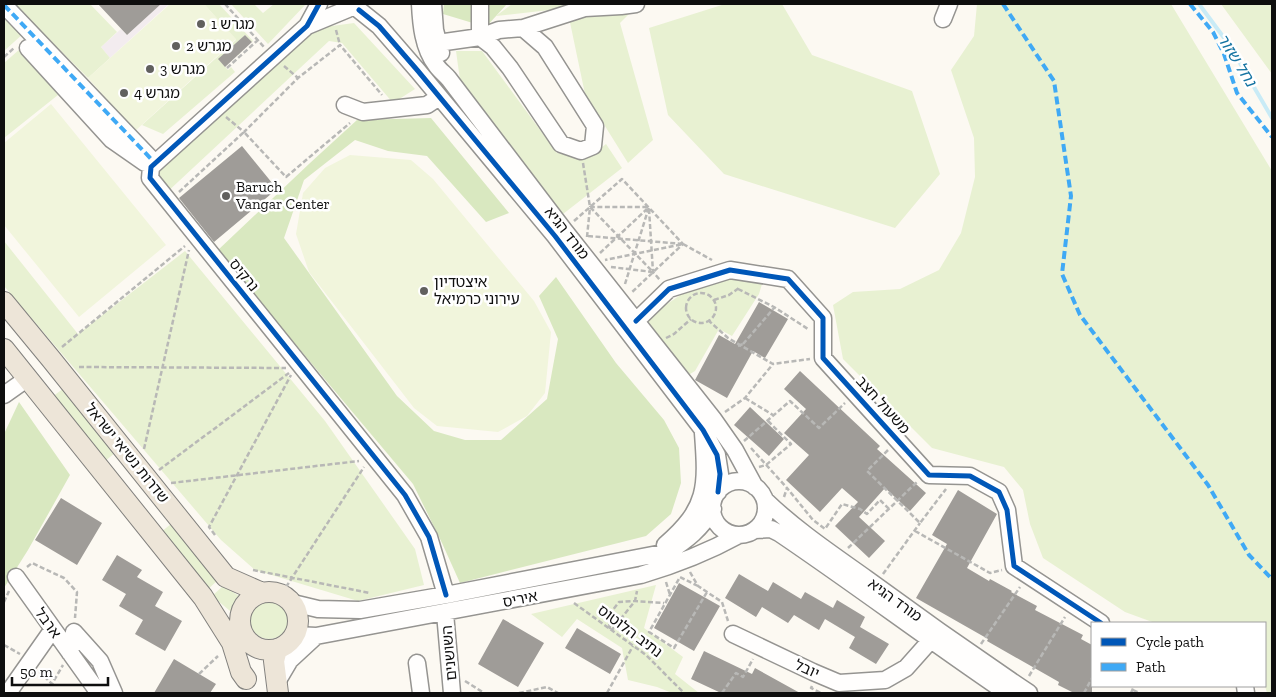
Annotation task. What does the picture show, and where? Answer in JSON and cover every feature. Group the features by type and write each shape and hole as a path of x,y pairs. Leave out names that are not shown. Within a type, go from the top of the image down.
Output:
{"main road":[{"name":"שדרות נשיאי ישראל","path":"4,302 226,577 260,592"},
{"name":"שדרות נשיאי ישראל","path":"4,349 203,597 232,643 246,686"},
{"path":"260,592 278,592 287,597 290,595 298,619 295,634 290,641 277,649 262,650 245,636 239,620 245,603 252,596 260,592"},
{"name":"שדרות נשיאי ישראל","path":"203,597 245,636 249,673 246,686"},
{"path":"277,649 274,661 277,687"}],"street":[{"path":"307,26 319,4"},
{"path":"480,4 480,37"},
{"path":"437,36 480,37 499,30 523,28 585,8 636,4"},
{"name":"נרקיס","path":"4,5 153,165 150,178 405,495 429,537 446,595"},
{"path":"28,48 112,140 153,165 215,108 267,51 307,26 353,7"},
{"name":"מורד הגיא","path":"353,7 379,26 555,236 708,425 742,443 746,470 755,487"},
{"path":"425,7 437,36 450,79"},
{"name":"מורד הגיא","path":"425,7 427,48 436,65 450,79 564,230 654,344 708,425 718,456 720,474 718,492"},
{"path":"480,37 492,47 510,68 561,144 581,151 593,146 595,126 545,47 523,28"},
{"path":"345,105 363,112 428,105 439,97"},
{"path":"636,321 669,289 730,270 788,279 823,318 823,358"},
{"name":"משעול חצב","path":"823,358 927,472"},
{"path":"4,396 28,378"},
{"path":"649,557 678,534 693,517 702,496 706,474 708,425"},
{"path":"927,472 929,474 970,476 1000,492 1007,510 1021,570 1099,622"},
{"path":"734,482 743,482 755,487 765,500 765,516 761,524 747,534 730,534 723,530 717,524 713,509 714,500 718,492 734,482"},
{"name":"מורד הגיא","path":"765,500 778,513 1019,692"},
{"name":"איריס","path":"290,595 318,609 360,610 649,557 668,552 687,541 704,524 713,509"},
{"name":"מורד הגיא","path":"755,530 771,529 779,532 930,640 1019,692"},
{"name":"איריס","path":"295,634 316,636 641,575 684,561 722,545 739,535"},
{"name":"ארבל","path":"16,577 97,693"},
{"name":"השושנים","path":"445,613 452,693"},
{"path":"8,693 53,630"},
{"path":"70,653 74,632 100,661 114,693"},
{"name":"יובל","path":"733,634 839,683 885,680 906,668 930,640"},
{"path":"277,687 290,660 316,636"},
{"path":"417,663 421,693"}],"path":[{"path":"225,4 267,51 298,78"},
{"path":"215,108 244,132 286,177 383,95 340,45 335,28"},
{"path":"227,68 258,40"},
{"path":"169,202 244,132 298,78 340,45"},
{"path":"243,54 247,58"},
{"path":"231,64 235,69"},
{"path":"581,151 590,207 587,236 590,263"},
{"path":"564,230 622,179 683,244 730,270"},
{"path":"590,207 649,207"},
{"path":"590,207 653,272"},
{"path":"590,263 649,207"},
{"path":"621,302 649,207"},
{"path":"649,207 653,272"},
{"path":"564,230 587,236 683,244"},
{"path":"197,236 58,350 51,358 73,367 282,369 300,364"},
{"path":"144,451 187,254 197,236"},
{"path":"590,263 683,244"},
{"path":"621,302 683,244"},
{"path":"590,263 653,272"},
{"path":"714,300 729,295 738,289 748,272"},
{"path":"738,289 774,307 823,338"},
{"path":"701,293 714,300 716,309 712,318 699,323 688,315 686,305 692,296 701,293"},
{"path":"738,346 743,344 774,307"},
{"path":"654,344 674,334 691,319"},
{"path":"708,320 728,338 773,364 823,358"},
{"path":"215,535 210,527 289,378 300,364"},
{"path":"148,478 300,364"},
{"path":"708,425 745,398 773,364"},
{"path":"854,393 819,428 790,401 742,443 766,465 813,520 825,529 842,504 860,509 867,514 880,500 889,509"},
{"path":"745,398 774,416"},
{"path":"746,470 766,465 792,444 768,421"},
{"path":"898,440 867,471 920,523"},
{"path":"148,478 172,484 354,463 373,456"},
{"path":"290,595 292,578 360,472 373,456"},
{"path":"853,543 927,472"},
{"path":"875,585 956,476"},
{"path":"778,513 787,488"},
{"path":"914,531 990,573 1021,570"},
{"path":"684,561 698,586"},
{"path":"246,569 373,593"},
{"path":"973,656 1021,570"},
{"path":"707,592 674,648 649,632 680,577 698,586 707,592 722,602 733,634"},
{"path":"611,631 634,601"},
{"path":"611,631 608,616 618,602 664,603"},
{"path":"1019,692 1073,605"},
{"path":"4,645 20,653"},
{"path":"607,693 633,646"},
{"path":"722,693 736,673 743,677 760,647"},
{"path":"200,674 219,656"},
{"path":"450,673 484,693"},
{"path":"1084,693 1091,680"},
{"path":"519,693 547,687 558,693"},
{"path":"1132,692 1139,693"}],"shaded area":[{"path":"161,4 169,4 110,58 101,47 121,29 127,35"}],"green space":[{"path":"4,4 90,4 117,32 101,47 110,58 88,78 34,24 4,51"},
{"path":"170,4 204,4 236,39 135,131 88,78"},
{"path":"204,4 219,4 253,41 245,35 233,46 240,54 238,55 231,48 219,60 228,70 231,67 235,72 163,134 142,125 236,40"},
{"path":"231,4 254,4 263,13 274,4 306,4 268,44"},
{"path":"444,4 507,4 486,27 443,14"},
{"path":"512,4 639,4 620,23 653,140 628,163 585,94 567,8 496,16"},
{"path":"725,4 782,4 812,55 912,91 940,174 895,228 724,174 668,115 649,28"},
{"path":"977,4 1171,4 1272,171 1272,693 1267,693 1265,687 1266,622 1152,622 1125,612 1043,558 1030,524 1023,490 1004,467 932,448 843,359 833,305 853,292 900,289 939,270 961,233 975,177 974,138 951,70 974,36"},
{"path":"1221,4 1272,4 1272,74"},
{"path":"354,23 415,89 393,103 342,43 329,41 164,195 156,182 158,166 317,28"},
{"path":"20,49 58,95 4,138 4,63"},
{"path":"456,51 482,51 557,153 590,157 606,144 622,168 563,214 460,80"},
{"path":"51,104 166,245 79,317 4,225 4,143"},
{"path":"431,118 509,213 486,222 427,156 388,151 355,140 304,180 284,238 397,396 434,431 465,440 501,440 547,399 558,339 539,296 556,277 616,363 664,420 679,448 681,483 671,514 646,536 460,583 413,484 217,251 357,120"},
{"name":"איצטדיון עירוני כרמיאל","path":"350,155 411,160 433,179 534,301 551,332 545,393 527,416 498,432 437,426 414,408 309,272 296,234 303,193 325,168"},
{"path":"4,241 78,334 185,251 325,421 415,549 424,585 358,601 255,570 221,540 4,286"},
{"path":"744,278 762,284 759,294 732,336 719,329 695,371 685,377 646,318 685,292 727,280"},
{"path":"64,388 116,452 104,462 52,397"},
{"path":"19,402 70,475 28,550 4,588 4,434"},
{"path":"171,524 217,581 207,590 161,532"},
{"path":"656,585 644,628 683,657 675,674 699,693 672,693 657,687 628,680 622,648 577,619 562,637 531,614"},
{"path":"223,586 244,599 235,615 212,596"},
{"path":"269,601 276,602 282,607 287,613 287,627 282,633 276,638 269,639 262,638 256,633 251,627 250,620 251,613 256,607 262,602"}],"building":[{"path":"98,4 161,4 127,35"},
{"path":"245,35 252,42 225,67 218,59"},
{"name":"Baruch Vangar Center","path":"242,146 277,189 214,242 179,198"},
{"path":"759,302 788,319 765,358 753,351 727,398 695,380 719,335 735,344"},
{"path":"800,371 880,446 877,449 926,493 910,511 885,488 859,517 885,541 869,558 835,526 858,502 842,488 820,512 786,480 809,455 784,433 806,409 784,389"},
{"path":"750,407 784,439 769,456 734,425"},
{"path":"958,490 997,514 967,568 989,581 990,579 1012,591 1037,606 1035,610 1083,635 1081,639 1091,644 1092,693 1074,693 1058,685 1059,682 916,598 947,544 932,535"},
{"path":"61,498 102,523 77,565 35,540"},
{"path":"117,555 142,570 137,577 163,592 155,606 182,621 165,651 135,634 143,620 119,606 126,594 102,580"},
{"path":"739,574 768,591 773,582 801,599 805,592 833,608 837,600 865,617 860,627 889,644 876,664 849,648 855,637 825,619 819,630 794,615 788,623 762,607 756,617 725,598"},
{"path":"679,583 720,606 694,651 654,628"},
{"path":"503,619 544,643 518,687 478,664"},
{"path":"577,628 621,654 610,674 565,648"},
{"path":"704,651 752,674 755,668 800,693 721,693 691,679"},
{"path":"174,659 216,684 210,693 154,693"}],"waterway":[{"name":"נחל שזור","path":"1199,4 1230,46 1272,118"}],"marked path":[{"path":"1003,4 1054,81 1071,196 1062,274 1080,315 1208,485 1249,555 1272,579"},
{"path":"1190,4 1213,32 1224,54 1237,93 1272,137"},
{"path":"4,5 155,163"}],"cycle path":[{"path":"319,4 307,26 151,167 150,178 405,495 429,537 446,595"},
{"path":"359,10 379,26 555,236 703,430 717,455 720,474 718,492"},
{"path":"636,321 669,289 730,270 788,279 823,318 823,358 929,475 970,476 999,492 1007,510 1014,566 1099,622"}],"place":[{"name":"מגרש 1","path":"201,24"},
{"name":"מגרש 2","path":"176,46"},
{"name":"מגרש 3","path":"150,69"},
{"name":"מגרש 4","path":"124,93"},
{"name":"Baruch Vangar Center","path":"226,196"},
{"name":"איצטדיון עירוני כרמיאל","path":"424,291"}]}
